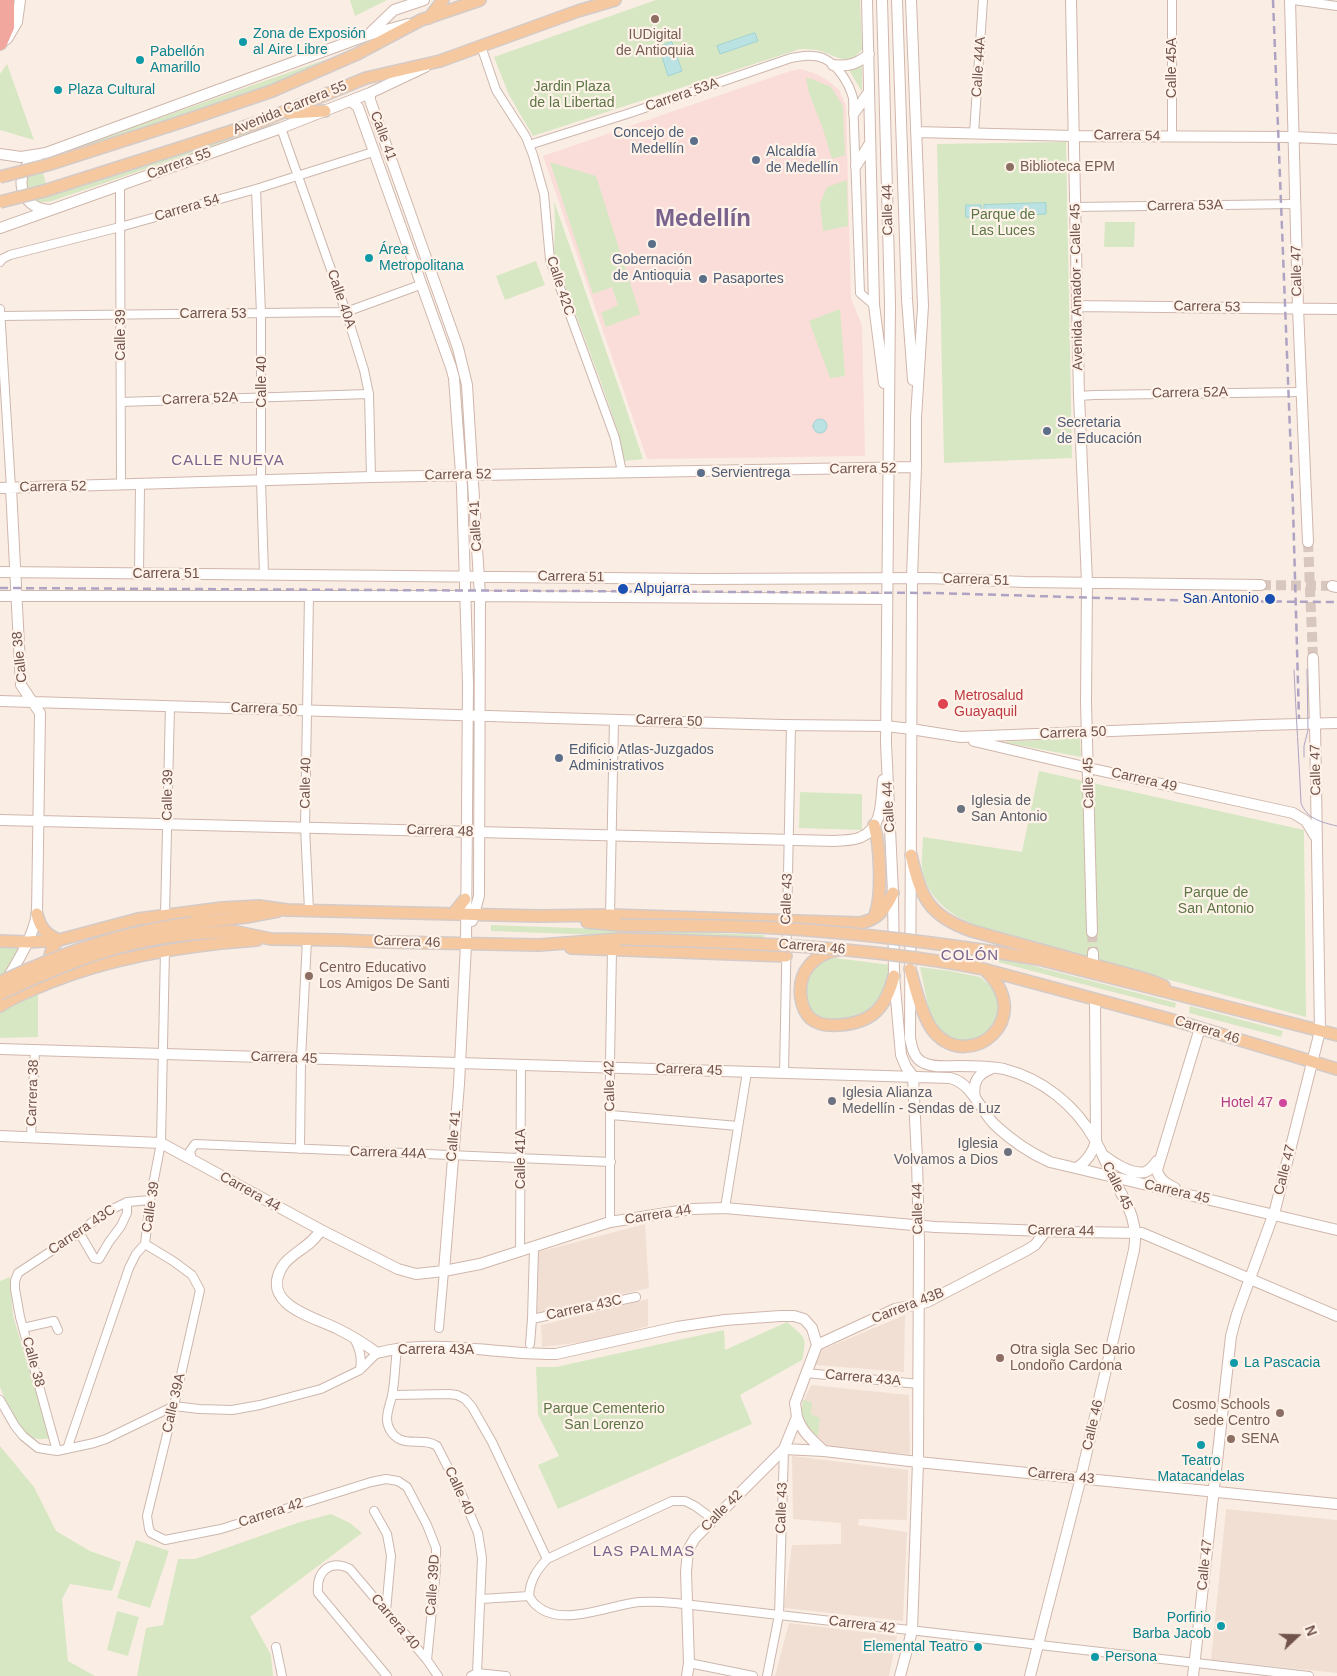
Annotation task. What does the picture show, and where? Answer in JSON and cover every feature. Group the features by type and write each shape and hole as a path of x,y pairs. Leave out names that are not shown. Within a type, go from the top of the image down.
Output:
{"highway":[{"path":"0,43 7,27 7,0"}],"main road":[{"path":"425,19 443,0"},
{"name":"Avenida Carrera 55","path":"0,177 47,165 246,100 334,64 425,19 480,0"},
{"name":"Avenida Carrera 55","path":"578,11 600,0"},
{"name":"Avenida Carrera 55","path":"0,202 44,191 189,145 280,114 366,78 440,61 578,11 615,0"},
{"path":"280,114 325,111"},
{"path":"874,824 878,836 879,901 874,918"},
{"name":"Carrera 46","path":"911,855 922,893 935,911 944,918 972,931 1093,959 1186,996"},
{"path":"874,918 886,907 893,893"},
{"path":"453,914 466,899"},
{"name":"Carrera 46","path":"0,941 59,940 123,922 165,914 252,906 287,910 538,916 610,915 860,923 874,918"},
{"name":"Carrera 46","path":"0,994 39,976 96,954 190,928 287,910"},
{"path":"37,914 38,920 46,933 59,940 50,950 52,964 56,970 68,975"},
{"name":"Carrera 46","path":"538,916 620,925 732,926 818,931 879,936 982,950 1038,959 1337,1035"},
{"name":"Carrera 46","path":"0,982 55,957 96,943 147,930 190,928 232,931 271,940"},
{"name":"Carrera 46","path":"0,1006 17,996 68,975 109,962 164,950 226,942 340,940 539,945 620,939 730,942 910,956 982,969 1200,1028 1337,1069"},
{"path":"539,945 612,950 786,956"},
{"path":"839,950 829,951 811,962 801,980 800,990 805,1011 810,1018 821,1024 834,1025 856,1022 876,1012 890,994 894,976"},
{"path":"910,969 916,992 932,1029 941,1039 947,1042 954,1045 968,1046 981,1043 992,1035 1001,1024 1003,1017 1004,1002 1000,988 996,981 982,969"}],"street":[{"path":"0,47 17,22 20,0"},
{"path":"368,35 394,10 424,0"},
{"name":"Calle 44","path":"867,0 874,305 888,420"},
{"name":"Calle 44","path":"882,0 890,303 886,743 893,893 894,976 902,1054 906,1067 913,1076 918,1226 918,1462 912,1631 900,1676"},
{"name":"Calle 44","path":"897,0 906,299 916,418"},
{"name":"Calle 44","path":"911,0 923,306 916,418 912,578 910,1038 915,1055 923,1063 933,1066 994,1068"},
{"name":"Calle 44A","path":"974,133 983,0"},
{"name":"Avenida Amador - Calle 45","path":"1071,0 1079,396 1087,579"},
{"name":"Calle 45A","path":"1172,0 1172,136"},
{"path":"1291,0 1337,6"},
{"name":"Calle 47","path":"1291,0 1298,308 1308,542"},
{"path":"53,210 37,207 25,196 21,180 23,172 32,159 368,35 425,19"},
{"name":"Calle 42C","path":"481,46 496,90 529,145 542,180 550,260 616,438 622,472"},
{"path":"832,66 854,64 868,54"},
{"name":"Carrera 53A","path":"529,145 792,58 810,55 822,58 832,66"},
{"name":"Carrera 55","path":"0,228 281,128 370,93 440,61"},
{"path":"832,66 842,75 851,89 853,98 860,293 874,305"},
{"path":"854,113 869,92"},
{"name":"Calle 41","path":"370,93 370,100 463,363 467,385 480,596 479,896 470,914 466,944 460,1063 439,1328"},
{"name":"Calle 41","path":"351,101 358,108 454,378 461,475 465,576 468,715 466,899 470,914"},
{"name":"Calle 40A","path":"281,128 346,312 364,370 369,394 371,477"},
{"name":"Carrera 54","path":"916,132 1337,139"},
{"path":"856,166 870,142"},
{"name":"Carrera 54","path":"0,262 6,256 22,251 120,227 256,189 373,152"},
{"path":"0,154 20,157 40,155"},
{"name":"Calle 39","path":"120,185 121,485"},
{"name":"Calle 40","path":"256,189 262,314 261,481 264,574"},
{"name":"Carrera 53A","path":"1075,207 1296,204"},
{"name":"Carrera 53","path":"1,316 346,312 420,285"},
{"name":"Carrera 53","path":"1077,306 1337,309"},
{"name":"Calle 38","path":"0,309 5,488 14,572 21,685 40,713 37,914 28,942 0,990"},
{"path":"431,313 440,322 449,321"},
{"name":"Carrera 52A","path":"1079,396 1104,394 1302,392"},
{"name":"Carrera 52A","path":"121,402 369,394"},
{"name":"Carrera 52","path":"5,488 473,474 916,467"},
{"path":"138,573 140,485"},
{"name":"Carrera 51","path":"0,572 1087,579 1261,585"},
{"name":"Calle 45","path":"1087,579 1087,732 1092,932"},
{"name":"Carrera 51","path":"0,596 480,596 887,599"},
{"name":"Calle 40","path":"309,596 305,827 309,910"},
{"name":"Calle 47","path":"1193,1676 1231,1336 1273,1215 1320,1031 1313,658"},
{"name":"Carrera 50","path":"0,701 791,725 886,726 960,738 1337,723"},
{"name":"Calle 39","path":"165,914 170,706"},
{"path":"610,915 614,720"},
{"name":"Calle 43","path":"784,1073 789,747 791,725"},
{"name":"Carrera 49","path":"960,738 1293,813 1306,821 1316,838"},
{"name":"Calle 44","path":"874,824 880,815 886,743"},
{"name":"Carrera 48","path":"0,820 834,841 860,838 870,832 874,824"},
{"path":"300,1149 301,1058 307,940"},
{"name":"Calle 39","path":"67,1449 129,1268 136,1254 145,1244 150,1200 161,1143 164,950"},
{"name":"Calle 42","path":"610,1222 612,950"},
{"name":"Calle 45","path":"1077,1168 1092,1153 1096,1141 1095,999"},
{"path":"1187,1194 1167,1184 1158,1175 1157,1170 1159,1158 1200,1028"},
{"name":"Carrera 45","path":"0,1049 913,1076 956,1079 975,1098 994,1123 1023,1148 1050,1162 1337,1230"},
{"name":"Carrera 38","path":"31,1137 35,1050"},
{"name":"Calle 41A","path":"520,1252 521,1065"},
{"path":"975,1098 973,1090 977,1077 987,1070 994,1068 1029,1078 1049,1089 1068,1104 1096,1141"},
{"path":"725,1208 747,1072"},
{"path":"611,1115 738,1126"},
{"name":"Carrera 44","path":"0,1136 161,1143 321,1230 398,1269 416,1274 480,1264 610,1222 692,1209 725,1208 918,1226 1136,1232 1148,1234 1337,1316"},
{"name":"Calle 45","path":"1096,1141 1132,1215 1136,1232"},
{"name":"Carrera 44A","path":"192,1160 190,1150 195,1144 611,1162"},
{"name":"Carrera 45","path":"1102,1154 1119,1165 1140,1172 1150,1170 1159,1158"},
{"name":"Carrera 43C","path":"18,1273 104,1213 127,1202 150,1200"},
{"path":"79,1232 94,1258 98,1259 128,1213 127,1202"},
{"path":"321,1230 313,1242 282,1267 277,1281 278,1292 284,1302 295,1310 354,1338 377,1353"},
{"name":"Carrera 43B","path":"817,1345 895,1309 927,1302 1036,1245 1046,1231"},
{"name":"Calle 46","path":"1030,1676 1081,1478 1134,1250 1136,1232"},
{"name":"Calle 39A","path":"145,1244 192,1275 200,1290 147,1516"},
{"path":"530,1344 534,1248"},
{"name":"Calle 38","path":"18,1273 15,1289 23,1328 57,1451"},
{"name":"Carrera 43C","path":"532,1318 636,1297"},
{"name":"Carrera 43A","path":"174,1406 232,1410 260,1405 321,1389 360,1370 377,1353 409,1347 437,1347 537,1355 556,1354 693,1324 780,1316 794,1316 804,1319 812,1328 817,1345"},
{"path":"23,1328 54,1321 58,1330"},
{"path":"354,1338 362,1359 360,1370"},
{"name":"Calle 43","path":"767,1676 779,1615 784,1448 797,1417 795,1403 817,1345"},
{"name":"Calle 40","path":"397,1349 392,1395 387,1418 388,1427 399,1439 410,1442 432,1442 437,1446 462,1495 478,1533 482,1558 481,1598 474,1674"},
{"name":"Carrera 43A","path":"806,1373 919,1384"},
{"path":"392,1395 458,1395 472,1406 492,1442 547,1559"},
{"path":"0,1400 23,1436 38,1448 57,1451 106,1439 174,1406"},
{"path":"797,1417 807,1436 824,1451"},
{"name":"Calle 42","path":"687,1676 686,1572 688,1550 695,1538 784,1448"},
{"name":"Carrera 43","path":"784,1448 1213,1493 1337,1504"},
{"name":"Carrera 42","path":"147,1516 151,1533 165,1540 221,1529 371,1482 386,1479 398,1481 406,1487"},
{"name":"Calle 39D","path":"406,1487 423,1517 436,1548 436,1569 427,1660"},
{"path":"481,1598 529,1596 530,1586 535,1574 547,1559 672,1501 684,1501 695,1506 714,1520"},
{"path":"374,1511 387,1534 392,1556 386,1611"},
{"name":"Carrera 40","path":"380,1667 318,1593 317,1584 320,1575 325,1569 333,1565 342,1565 350,1569 427,1660 438,1676"},
{"name":"Carrera 42","path":"529,1596 536,1605 544,1610 554,1614 571,1616 640,1602 675,1603 1309,1676"},
{"path":"276,1648 282,1676"},
{"path":"688,1662 753,1676"},
{"path":"376,1676 380,1667 388,1676"},
{"path":"474,1674 506,1676"}],"shaded area":[{"path":"800,69 814,73 827,80 839,90 846,106 851,299 862,325 865,456 647,459 543,156"},
{"path":"645,1224 649,1288 537,1313 538,1252"},
{"path":"648,1299 648,1326 593,1341 542,1347 541,1325"},
{"path":"905,1315 904,1372 816,1365 819,1351"},
{"path":"811,1385 909,1395 910,1454 825,1447 817,1440 811,1414 804,1400"},
{"path":"792,1456 908,1470 907,1520 859,1519 858,1525 907,1532 903,1621 784,1608 792,1545 841,1544 841,1523 793,1519"},
{"path":"1226,1509 1337,1520 1337,1673 1211,1660"},
{"path":"789,1623 897,1636 889,1676 775,1676"}],"green space":[{"path":"350,0 387,0 355,16"},
{"name":"Jardin Plaza de la Libertad","path":"656,0 860,0 862,49 852,58 842,59 817,50 800,49 533,136 509,95 494,57"},
{"path":"327,59 274,84 40,162 49,195 288,120 52,201 38,202 32,198 28,190 27,176 29,171 40,160"},
{"path":"7,64 34,140 0,130 0,74"},
{"path":"862,64 862,92 849,70"},
{"path":"806,78 831,87 843,106 845,155 832,159 809,93"},
{"name":"Parque de Las Luces","path":"1066,142 1072,458 944,463 937,144"},
{"path":"550,162 596,176 640,314 606,327 601,313 618,305 612,287 593,294"},
{"path":"847,180 848,226 823,231 820,204 827,187"},
{"path":"554,201 643,459 624,461 618,432 602,385 554,256"},
{"path":"1105,222 1135,222 1134,247 1104,247"},
{"path":"536,261 545,285 505,300 496,276"},
{"path":"840,309 845,376 830,378 809,321"},
{"path":"1080,738 1081,757 1002,742"},
{"name":"Parque de San Antonio","path":"1039,771 1304,830 1306,1017 993,932 958,917 938,902 925,881 922,868 923,837 1022,852"},
{"path":"800,792 862,794 862,830 799,828"},
{"path":"491,925 764,935 764,941 491,931"},
{"path":"0,946 19,947 6,972 0,976"},
{"path":"984,953 1176,1003 1175,1008 982,958"},
{"path":"835,958 891,965 890,980 881,997 870,1008 857,1016 840,1022 819,1022 807,1010 804,985 817,962"},
{"path":"920,967 980,977 994,989 1001,1005 997,1023 982,1038 960,1045 938,1029 930,1015"},
{"path":"38,992 38,1037 0,1038 0,1012 19,1000"},
{"path":"1190,1006 1283,1031 1281,1037 1189,1013"},
{"path":"10,1277 13,1316 50,1438 33,1438 22,1429 0,1387 0,1281"},
{"name":"Parque Cementerio San Lorenzo","path":"787,1322 803,1338 805,1346 802,1360 740,1395 752,1424 558,1509 538,1465 559,1456 538,1415 536,1367 556,1367 724,1330 725,1350"},
{"path":"803,1400 812,1402 811,1414 820,1418 817,1440 803,1417"},
{"path":"0,1446 34,1487 56,1531 90,1551 121,1562 112,1591 70,1584 62,1599 68,1661 95,1676 0,1676"},
{"path":"331,1514 350,1523 362,1533 250,1617 271,1655 273,1676 137,1676 146,1628 163,1625 178,1559 195,1559 297,1523"},
{"path":"136,1540 169,1551 150,1608 117,1598"},
{"path":"117,1611 139,1617 128,1656 107,1650"}],"water":[{"path":"755,33 758,41 720,54 717,46"},
{"path":"672,42 682,71 668,76 659,47"},
{"path":"1046,203 1046,214 984,217 984,205"},
{"path":"966,205 981,205 982,217 966,217"},
{"path":"817,419 823,419 827,426 823,433 817,433 813,429 813,423"}],"tunnel":[{"path":"1308,542 1313,658"},
{"path":"1261,585 1332,586"},
{"path":"1092,932 1093,953"}],"tram line":[{"path":"1304,757 1304,746 1308,730 1307,669"},
{"path":"1294,670 1301,803 1311,816 1337,826"}],"railway":[{"path":"1273,0 1293,507 1299,719"},
{"path":"0,588 936,593 1202,601 1337,602"}],"place":[{"name":"IUDigital de Antioquia","path":"655,19"},
{"name":"Zona de Exposión al Aire Libre","path":"243,42"},
{"name":"Pabellón Amarillo","path":"140,60"},
{"name":"Plaza Cultural","path":"58,90"},
{"name":"Concejo de Medellín","path":"694,141"},
{"name":"Alcaldía de Medellín","path":"756,160"},
{"name":"Biblioteca EPM","path":"1010,167"},
{"name":"Gobernación de Antioquia","path":"652,244"},
{"name":"Área Metropolitana","path":"369,258"},
{"name":"Pasaportes","path":"703,279"},
{"name":"Secretaria de Educación","path":"1047,431"},
{"name":"Servientrega","path":"701,473"},
{"name":"Alpujarra","path":"623,589"},
{"name":"San Antonio","path":"1270,599"},
{"name":"Metrosalud Guayaquil","path":"943,704"},
{"name":"Edificio Atlas-Juzgados Administrativos","path":"559,758"},
{"name":"Iglesia de San Antonio","path":"961,809"},
{"name":"Centro Educativo Los Amigos De Santi","path":"309,976"},
{"name":"Iglesia Alianza Medellín - Sendas de Luz","path":"832,1101"},
{"name":"Hotel 47","path":"1283,1103"},
{"name":"Iglesia Volvamos a Dios","path":"1008,1152"},
{"name":"Otra sigla Sec Dario Londoño Cardona","path":"1000,1358"},
{"name":"La Pascacia","path":"1234,1363"},
{"name":"Cosmo Schools sede Centro","path":"1280,1413"},
{"name":"SENA","path":"1231,1439"},
{"name":"Teatro Matacandelas","path":"1201,1445"},
{"name":"Porfirio Barba Jacob","path":"1221,1626"},
{"name":"Elemental Teatro","path":"978,1647"},
{"name":"Persona","path":"1095,1657"}],"district":[{"name":"Medellín","path":"703,219"},
{"name":"CALLE NUEVA","path":"228,461"},
{"name":"COLÓN","path":"970,956"},
{"name":"LAS PALMAS","path":"644,1552"}]}
